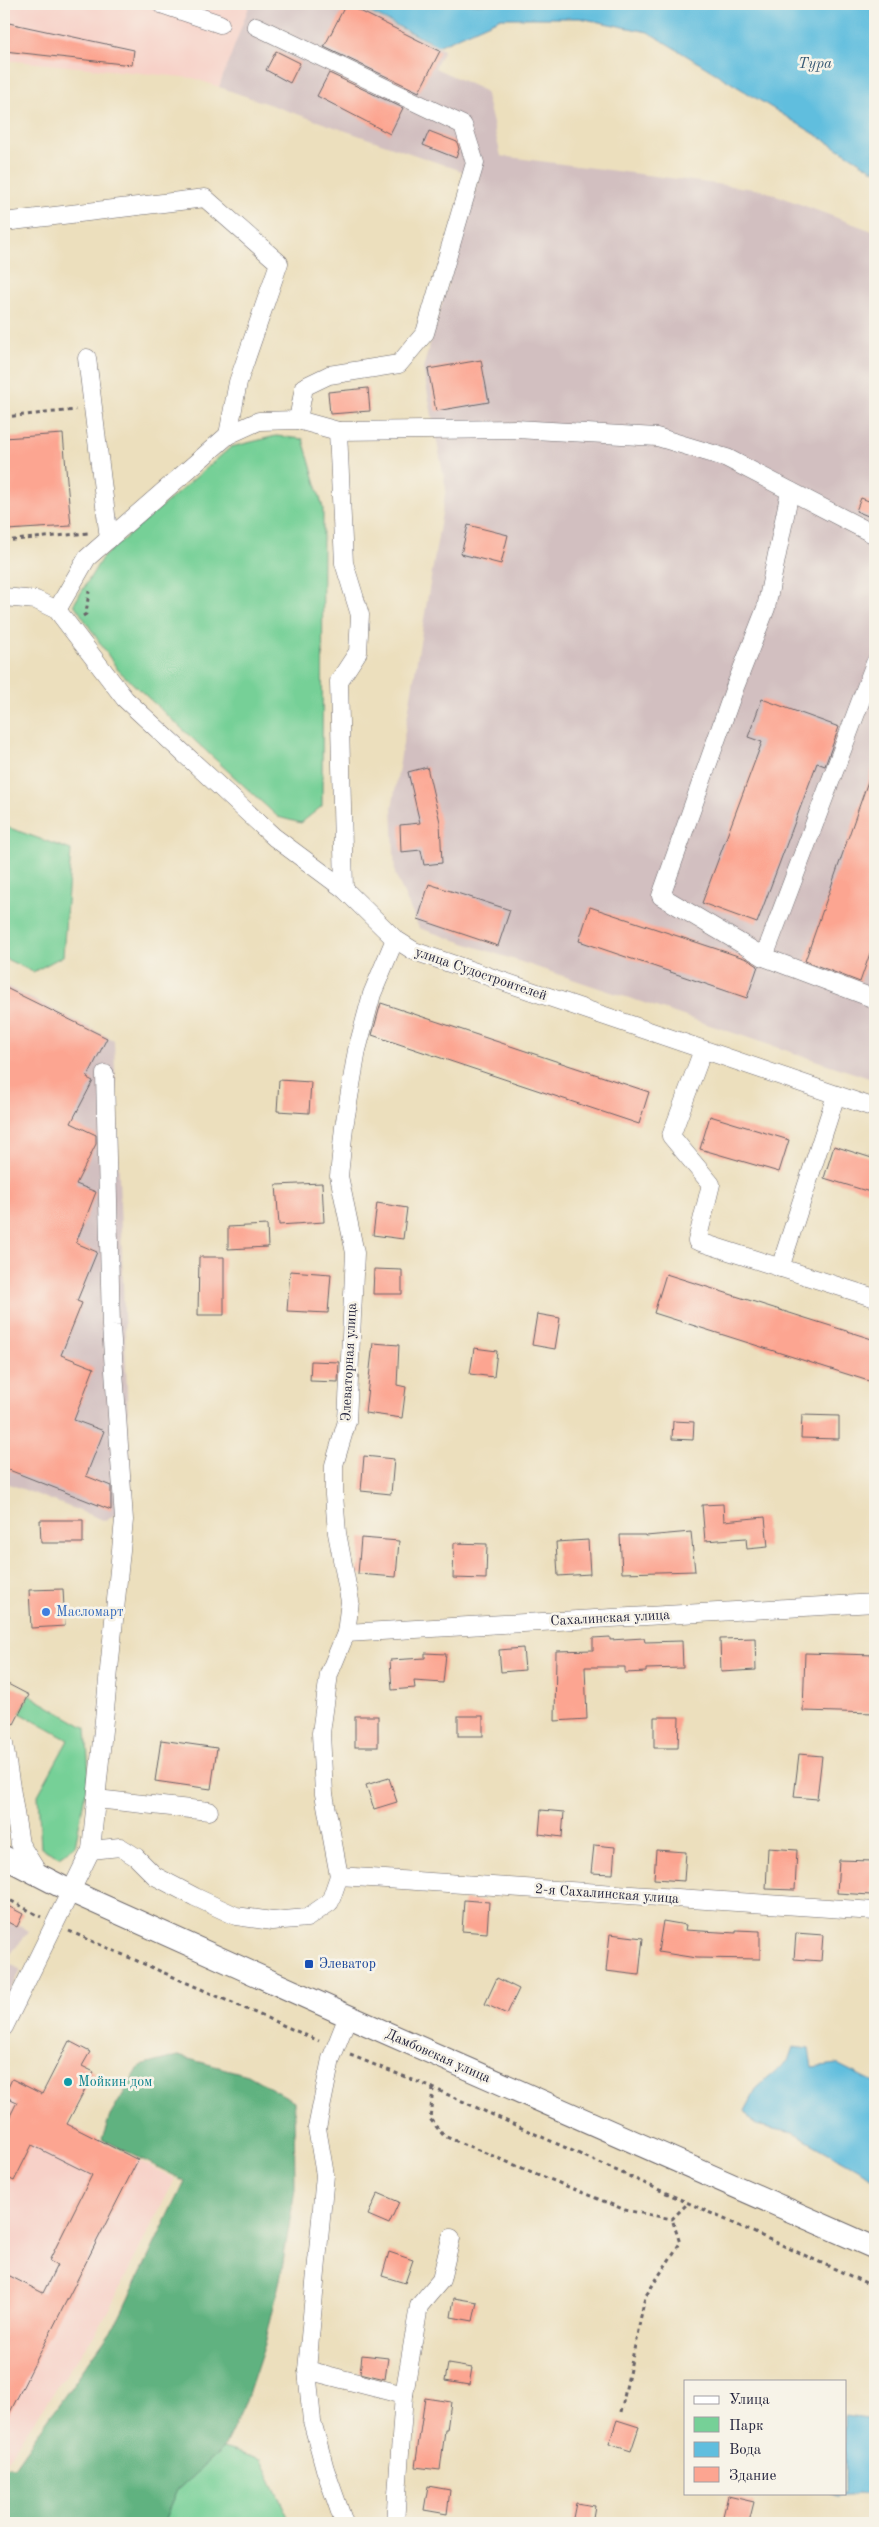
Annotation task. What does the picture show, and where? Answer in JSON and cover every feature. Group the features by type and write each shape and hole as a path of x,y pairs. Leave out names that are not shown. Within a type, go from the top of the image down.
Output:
{"main road":[{"name":"Дамбовская улица","path":"4,1857 70,1891 348,2016 875,2248"}],"street":[{"path":"161,4 220,24"},
{"path":"256,26 462,125 475,163 425,333 399,364 329,375 304,387 298,420"},
{"path":"4,222 205,198 279,263 238,382 228,435"},
{"path":"87,358 109,539"},
{"path":"4,597 36,600 57,610 87,558 228,435 259,422 298,420 338,431 516,429 657,437 727,458 875,535"},
{"path":"338,431 344,563 360,615 358,652 339,681 344,889"},
{"path":"790,491 766,608 735,688 661,896 764,957 875,999"},
{"name":"улица Судостроителей","path":"57,610 125,700 274,837 344,889 395,939 414,951 875,1108"},
{"path":"764,957 875,663"},
{"name":"Элеваторная улица","path":"339,1876 324,1794 321,1733 329,1674 346,1632 350,1601 337,1533 334,1464 347,1421 355,1253 339,1176 344,1127 357,1050 372,994 395,939"},
{"path":"703,1050 671,1136 711,1184 697,1241 875,1298"},
{"path":"4,2027 91,1850 124,1520 111,1326 105,1074"},
{"path":"780,1268 836,1095"},
{"name":"Сахалинская улица","path":"346,1632 875,1603"},
{"path":"4,1744 20,1844 40,1876"},
{"path":"96,1799 209,1811"},
{"path":"91,1850 120,1847 136,1857 154,1876 204,1901 236,1916 272,1921 307,1918 330,1902 339,1876"},
{"name":"2-я Сахалинская улица","path":"339,1876 875,1911"},
{"path":"344,2523 325,2469 312,2421 307,2370 325,2175 317,2128 335,2048 348,2016"},
{"path":"395,2523 404,2395 419,2306 441,2280 451,2238"},
{"path":"307,2370 404,2395"}],"path":[{"path":"4,416 77,410 78,419"},
{"path":"4,541 89,533 88,524"},
{"path":"4,1897 55,1924 335,2048 433,2088 875,2287"},
{"path":"433,2088 430,2119 444,2136 625,2210 672,2219"},
{"path":"672,2219 688,2203"},
{"path":"620,2412 645,2296 680,2243 672,2219"}],"shaded area":[{"path":"4,4 250,4 251,6 219,87 193,78 4,60"},
{"path":"250,4 350,4 444,50 435,68 485,91 501,156 762,190 875,232 875,1080 419,928 395,874 392,808 446,489 423,368 479,177 219,87"},
{"path":"4,985 114,1040 131,1502 106,1521 4,1482"},
{"path":"4,1917 29,1931 5,1961 21,1970 4,2001"},
{"path":"4,2090 175,2179 102,2323 6,2461 4,2459"}],"green space":[{"path":"276,436 303,439 323,508 322,806 301,823 278,817 118,670 74,604 102,558 231,447"},
{"path":"4,826 71,850 63,956 33,972 4,958"},
{"path":"29,1695 86,1728 89,1774 75,1846 59,1857 41,1848 38,1795 68,1740 20,1713"},
{"path":"178,2056 248,2075 294,2101 295,2189 281,2275 265,2344 246,2401 224,2448 177,2490 163,2523 9,2523 4,2515 4,2466 14,2467 117,2322 185,2181 102,2139 110,2116 140,2066"},
{"path":"224,2448 261,2460 291,2523 163,2523 177,2490"}],"water":[{"name":"Тура","path":"353,4 875,4 875,171 648,32 580,18 501,18 438,46"},
{"path":"793,2047 809,2049 812,2067 837,2064 875,2083 875,2179 793,2133 756,2125 745,2111 757,2088 788,2061"},
{"path":"846,2416 875,2420 875,2498 860,2494 836,2496 832,2494 846,2494"}],"building":[{"path":"346,4 440,51 419,92 324,47"},
{"path":"4,22 134,50 132,65 4,51"},
{"path":"276,51 300,63 290,83 266,70"},
{"path":"329,73 403,108 390,134 317,96"},
{"path":"429,131 457,142 459,149 456,158 423,145"},
{"path":"481,360 489,402 436,411 428,369"},
{"path":"368,388 370,411 330,414 328,392"},
{"path":"63,434 71,526 7,530 4,488 4,438"},
{"path":"861,498 874,503 868,516 856,511"},
{"path":"468,525 508,535 501,564 461,554"},
{"path":"762,699 839,727 825,766 817,763 757,923 702,903 762,742 748,737"},
{"path":"427,767 440,822 442,863 424,865 421,850 401,852 400,825 420,823 408,772"},
{"path":"873,767 875,768 875,939 860,982 805,961"},
{"path":"429,884 510,910 498,946 418,919"},
{"path":"590,907 747,959 758,966 747,998 579,941"},
{"path":"4,987 107,1038 87,1078 93,1081 71,1123 96,1135 96,1144 76,1184 96,1192 76,1243 97,1252 77,1301 82,1303 61,1355 94,1368 74,1420 104,1431 86,1476 111,1486 111,1510 4,1468"},
{"path":"381,1003 649,1092 639,1124 372,1035"},
{"path":"279,1080 311,1082 309,1113 277,1111"},
{"path":"710,1116 789,1140 779,1172 700,1149"},
{"path":"834,1146 875,1159 875,1173 870,1192 824,1178"},
{"path":"322,1183 324,1222 279,1225 276,1185"},
{"path":"377,1203 407,1208 403,1239 373,1235"},
{"path":"267,1225 268,1247 228,1249 228,1227"},
{"path":"199,1257 224,1257 224,1315 198,1315"},
{"path":"374,1269 402,1270 402,1294 373,1294"},
{"path":"290,1271 331,1274 328,1313 287,1311"},
{"path":"666,1274 875,1340 875,1383 654,1313"},
{"path":"537,1314 560,1318 555,1349 532,1345"},
{"path":"373,1343 399,1345 397,1385 406,1387 402,1418 365,1413"},
{"path":"474,1348 497,1351 494,1377 470,1374"},
{"path":"311,1361 339,1362 338,1382 310,1381"},
{"path":"802,1415 839,1416 839,1439 801,1438"},
{"path":"673,1421 694,1422 693,1440 672,1439"},
{"path":"364,1456 394,1459 391,1494 361,1491"},
{"path":"723,1504 724,1521 765,1517 768,1547 747,1549 746,1538 705,1541 702,1505"},
{"path":"40,1520 83,1520 83,1543 41,1543"},
{"path":"691,1532 695,1571 622,1573 620,1535 646,1536"},
{"path":"361,1538 399,1541 396,1577 358,1574"},
{"path":"588,1540 590,1574 558,1576 556,1542"},
{"path":"454,1543 487,1544 486,1579 453,1578"},
{"path":"63,1589 65,1626 31,1628 29,1590"},
{"path":"610,1637 610,1640 644,1638 645,1642 682,1641 683,1668 646,1669 646,1672 625,1673 625,1667 585,1667 587,1719 555,1721 556,1651 593,1650 593,1638"},
{"path":"755,1638 756,1670 721,1672 720,1639"},
{"path":"523,1648 525,1670 501,1672 499,1650"},
{"path":"425,1653 446,1654 443,1683 414,1681 415,1688 392,1690 390,1660 425,1658"},
{"path":"805,1653 875,1655 875,1713 803,1711"},
{"path":"4,1682 29,1695 14,1724 4,1719"},
{"path":"355,1716 378,1716 378,1747 355,1747"},
{"path":"458,1716 483,1716 483,1736 458,1736"},
{"path":"654,1717 679,1717 678,1748 654,1748"},
{"path":"161,1740 217,1748 211,1789 155,1781"},
{"path":"799,1754 822,1756 817,1799 794,1797"},
{"path":"389,1778 397,1802 374,1809 366,1785"},
{"path":"541,1810 564,1812 562,1837 539,1834"},
{"path":"594,1845 615,1847 613,1874 591,1873"},
{"path":"768,1848 797,1850 795,1890 766,1889"},
{"path":"656,1850 686,1852 684,1881 654,1879"},
{"path":"839,1860 872,1861 871,1895 837,1893"},
{"path":"464,1900 489,1902 487,1933 462,1931"},
{"path":"4,1904 23,1914 17,1927 4,1920"},
{"path":"663,1921 686,1925 685,1930 736,1933 736,1930 760,1931 760,1959 696,1958 658,1952"},
{"path":"796,1933 823,1935 821,1961 794,1959"},
{"path":"610,1934 643,1938 639,1975 606,1971"},
{"path":"497,1978 519,1989 507,2014 485,2004"},
{"path":"69,2041 90,2052 82,2066 94,2072 67,2124 138,2160 4,2424 4,2273 43,2293 57,2265 49,2261 92,2175 32,2145 14,2181 4,2176 4,2128 17,2102 4,2096 12,2079 42,2094"},
{"path":"378,2193 399,2202 389,2224 368,2215"},
{"path":"389,2252 413,2260 405,2283 382,2276"},
{"path":"454,2298 477,2302 473,2321 451,2317"},
{"path":"362,2355 388,2358 385,2379 360,2373"},
{"path":"448,2364 472,2368 469,2385 445,2381"},
{"path":"425,2398 451,2402 440,2470 415,2467"},
{"path":"617,2420 639,2427 631,2451 609,2444"},
{"path":"428,2486 450,2490 447,2514 424,2510"},
{"path":"728,2496 754,2502 749,2522 723,2516"},
{"path":"576,2503 595,2506 592,2523 572,2523"}],"place":[{"name":"Масломарт","path":"46,1612"},
{"name":"Элеватор","path":"309,1964"},
{"name":"Мойкин дом","path":"68,2082"}]}
